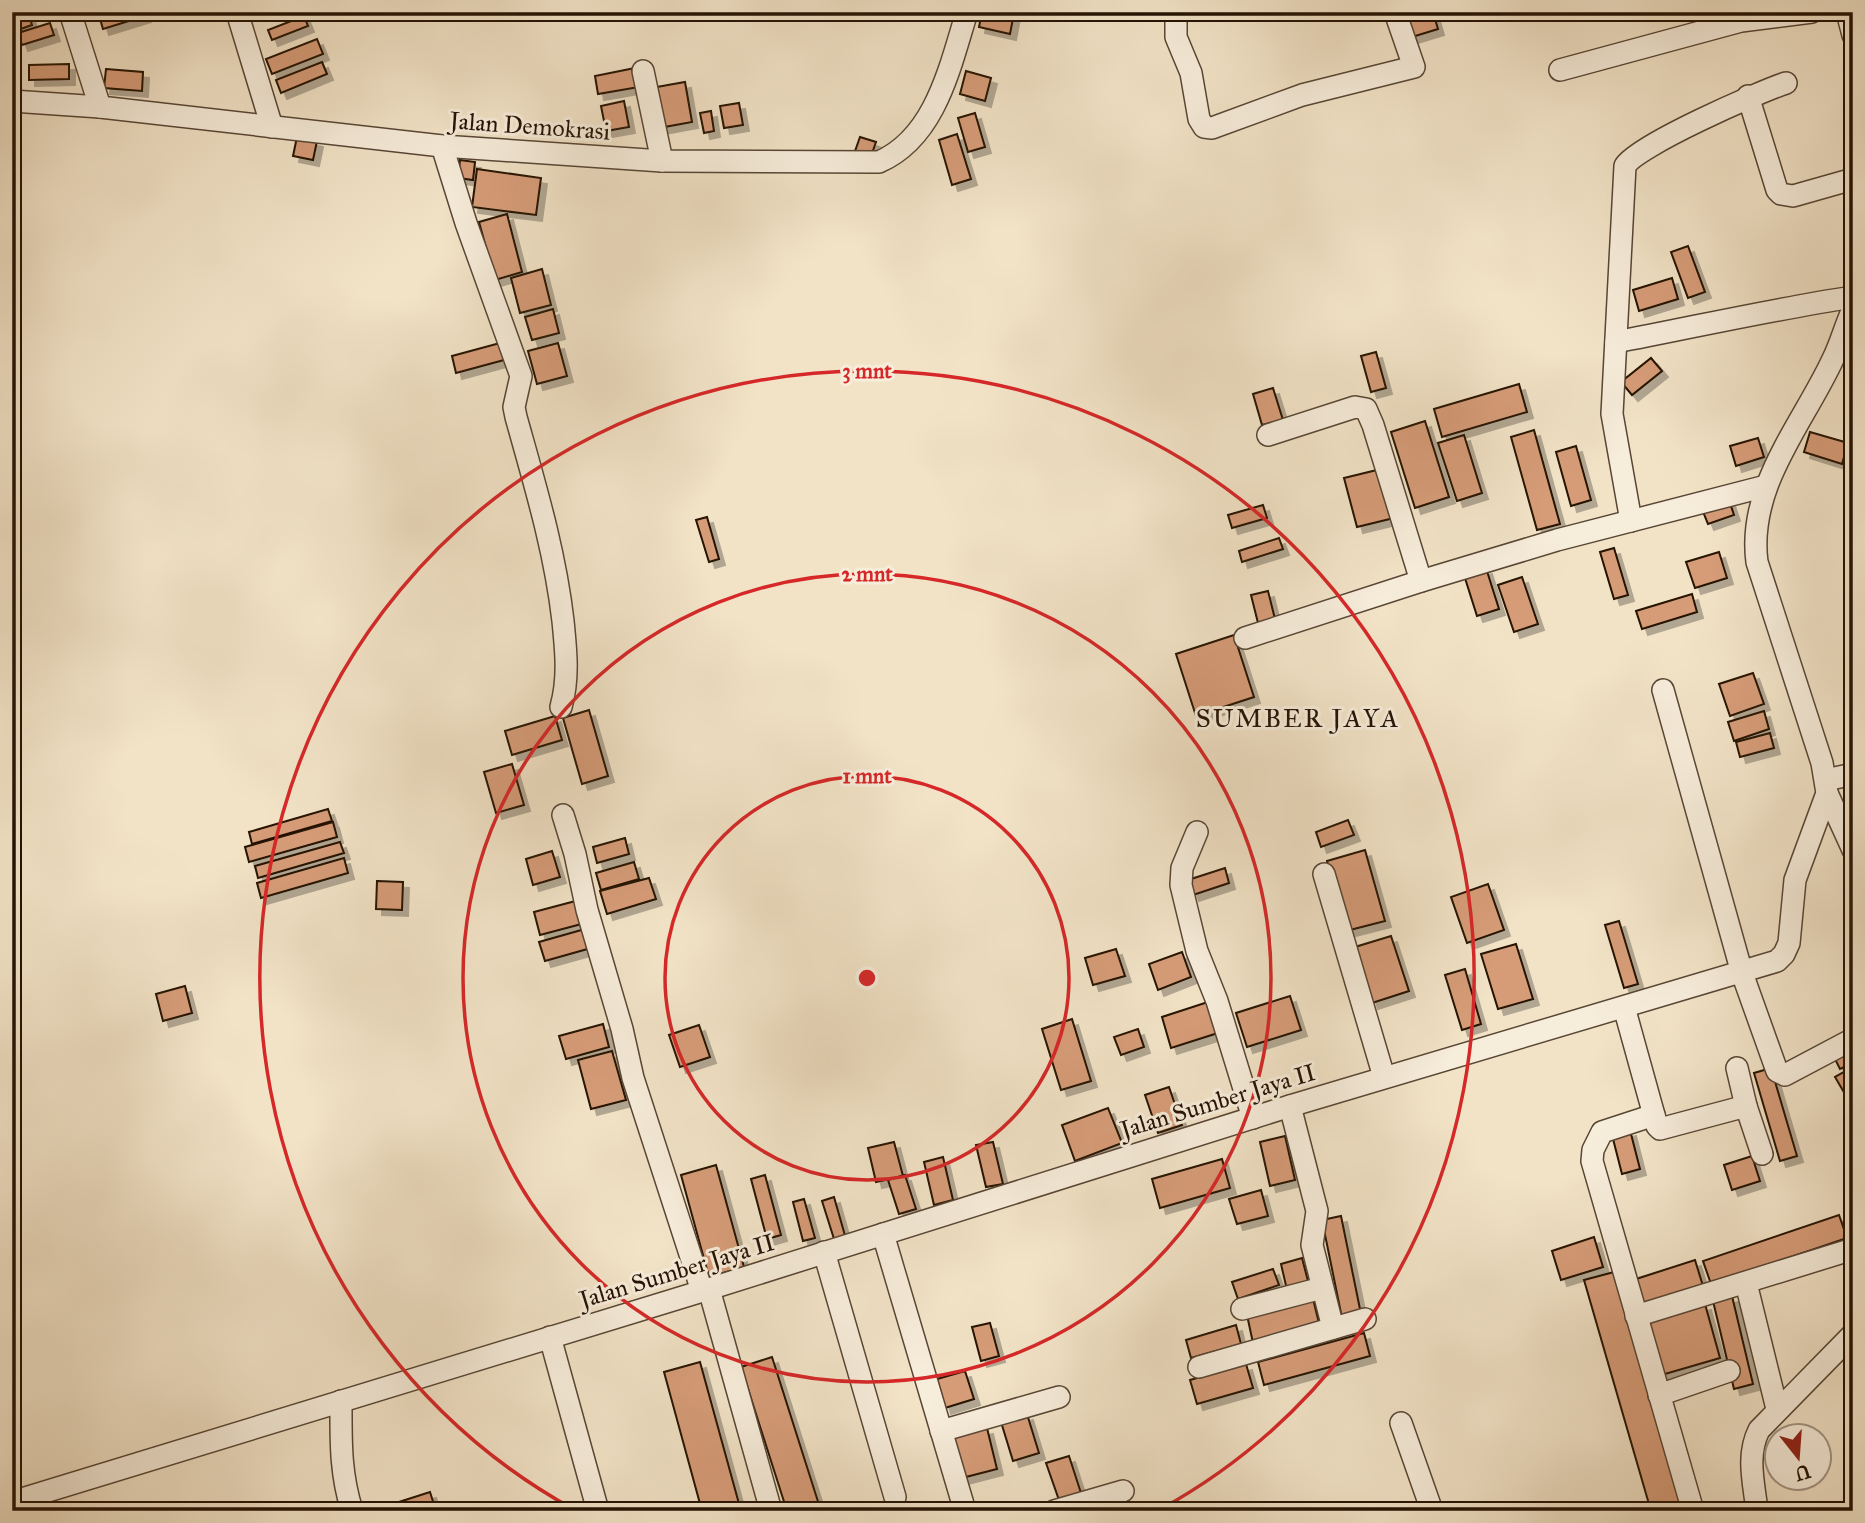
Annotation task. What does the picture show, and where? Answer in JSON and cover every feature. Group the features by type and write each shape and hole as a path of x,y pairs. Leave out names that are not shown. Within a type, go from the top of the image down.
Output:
{"street":[{"path":"69,12 100,107"},
{"path":"237,12 272,127"},
{"name":"Jalan Demokrasi","path":"12,101 100,107 442,146 662,160 879,162 894,155 907,143 939,100 967,12"},
{"path":"1176,12 1176,37 1195,87 1199,119 1204,127 1212,128 1302,95 1414,67 1395,12"},
{"path":"1560,70 1741,21 1812,12"},
{"path":"1847,12 1853,35"},
{"path":"643,71 662,160"},
{"path":"1631,521 1612,414 1624,177 1628,161 1748,96 1786,83"},
{"path":"1748,96 1777,190 1781,194 1793,196 1853,179"},
{"path":"442,146 466,223 521,376 514,407 549,533 559,582 567,672 561,707"},
{"path":"1616,342 1735,320 1790,306 1853,297"},
{"path":"1853,309 1843,361 1766,486 1754,539 1757,562 1826,787 1853,850"},
{"path":"1268,435 1355,407 1366,409 1421,581"},
{"path":"1245,638 1421,581 1766,486"},
{"path":"1663,690 1742,973 1777,1071 1781,1075 1810,1064 1853,1039"},
{"path":"1826,787 1853,774"},
{"name":"Jalan Sumber Jaya II","path":"12,1502 36,1503 341,1401 706,1290 1290,1106 1768,965 1784,954 1789,943 1795,880 1826,787"},
{"path":"563,815 634,1078 706,1290 771,1511"},
{"path":"1197,832 1182,868 1184,898 1197,951 1217,1001 1253,1118"},
{"path":"1324,874 1384,1077"},
{"path":"1623,1007 1657,1126 1665,1129 1746,1105"},
{"path":"1737,1068 1762,1154"},
{"path":"1290,1106 1317,1211 1312,1245 1333,1328"},
{"path":"1654,1115 1602,1132 1593,1150 1592,1161 1693,1511"},
{"path":"883,1234 965,1511"},
{"path":"1636,1316 1853,1249"},
{"path":"824,1252 895,1497"},
{"path":"1746,1283 1777,1409"},
{"path":"1242,1309 1322,1288"},
{"path":"1199,1367 1365,1319"},
{"path":"1757,1511 1751,1458 1753,1443 1759,1430 1853,1334"},
{"path":"550,1337 598,1511"},
{"path":"1659,1395 1729,1371"},
{"path":"941,1431 1059,1397"},
{"path":"341,1401 341,1464 352,1511"},
{"path":"1401,1423 1432,1511"},
{"path":"1054,1511 1123,1491"}],"building":[{"path":"98,12 144,12 145,16 103,29"},
{"path":"868,12 928,12 928,15"},
{"path":"982,12 1014,13 1010,34 979,27"},
{"path":"1405,12 1433,12 1438,29 1412,37"},
{"path":"29,15 32,25 12,32 12,20"},
{"path":"304,16 308,26 272,40 268,30"},
{"path":"50,23 54,35 22,45 18,33"},
{"path":"317,39 323,54 272,74 266,59"},
{"path":"322,62 327,74 281,93 276,80"},
{"path":"69,64 69,79 29,80 29,65"},
{"path":"635,68 639,87 598,94 595,76"},
{"path":"106,69 143,72 142,91 104,88"},
{"path":"966,71 991,78 985,101 960,94"},
{"path":"685,82 692,122 659,128 651,88"},
{"path":"624,101 629,127 606,131 601,106"},
{"path":"739,103 743,125 724,128 720,106"},
{"path":"711,111 714,131 704,133 700,113"},
{"path":"975,113 985,147 968,152 958,118"},
{"path":"957,134 971,179 952,185 939,140"},
{"path":"297,137 317,141 313,160 293,156"},
{"path":"860,137 876,142 870,159 854,154"},
{"path":"460,160 475,162 473,180 458,178"},
{"path":"477,169 541,178 536,215 472,207"},
{"path":"507,214 522,272 495,280 479,222"},
{"path":"1688,246 1705,292 1688,298 1671,252"},
{"path":"542,269 551,305 520,313 511,278"},
{"path":"1672,278 1678,299 1639,311 1633,290"},
{"path":"553,309 559,333 532,340 525,317"},
{"path":"500,343 504,360 456,373 452,356"},
{"path":"558,343 567,376 537,384 528,351"},
{"path":"1376,352 1386,388 1371,392 1361,356"},
{"path":"1651,358 1662,371 1632,395 1621,382"},
{"path":"1519,384 1527,412 1442,437 1434,409"},
{"path":"1273,388 1283,420 1262,425 1253,394"},
{"path":"1425,421 1449,497 1415,508 1391,432"},
{"path":"1534,430 1560,524 1537,530 1511,437"},
{"path":"1810,432 1848,443 1842,464 1804,452"},
{"path":"1464,435 1482,493 1457,501 1438,443"},
{"path":"1758,438 1764,457 1736,466 1730,446"},
{"path":"1576,446 1591,500 1571,506 1556,452"},
{"path":"1381,469 1394,518 1357,527 1344,478"},
{"path":"1729,500 1734,515 1708,524 1702,509"},
{"path":"1263,505 1267,518 1232,528 1228,515"},
{"path":"707,517 719,559 709,562 696,520"},
{"path":"1279,538 1283,549 1242,562 1239,551"},
{"path":"1614,548 1628,595 1614,599 1600,552"},
{"path":"1719,552 1727,578 1695,588 1686,562"},
{"path":"1486,568 1499,609 1477,616 1464,575"},
{"path":"1522,577 1538,624 1514,632 1498,585"},
{"path":"1268,591 1275,619 1258,623 1251,595"},
{"path":"1692,594 1697,612 1642,629 1636,611"},
{"path":"1234,635 1254,697 1196,716 1176,654"},
{"path":"1753,673 1764,704 1730,716 1719,684"},
{"path":"589,710 608,776 582,784 563,718"},
{"path":"1764,711 1769,729 1734,741 1728,722"},
{"path":"555,716 562,740 512,755 505,731"},
{"path":"1770,733 1774,748 1740,757 1736,742"},
{"path":"512,764 524,805 496,813 484,772"},
{"path":"328,809 332,821 252,844 249,832"},
{"path":"1348,820 1354,835 1321,847 1316,832"},
{"path":"333,822 337,837 249,862 245,847"},
{"path":"625,838 629,854 597,863 593,847"},
{"path":"340,842 344,853 258,878 255,866"},
{"path":"1365,850 1385,921 1346,931 1327,861"},
{"path":"552,851 560,877 533,885 526,859"},
{"path":"344,858 348,873 261,898 257,883"},
{"path":"634,862 639,879 601,890 596,873"},
{"path":"1225,868 1229,883 1193,895 1188,880"},
{"path":"649,878 656,899 607,914 600,891"},
{"path":"377,881 403,882 402,910 376,909"},
{"path":"1488,884 1504,930 1467,943 1451,897"},
{"path":"583,899 589,922 540,935 534,912"},
{"path":"1619,921 1638,984 1624,988 1605,925"},
{"path":"585,929 591,948 545,961 539,942"},
{"path":"1391,936 1409,991 1372,1003 1355,947"},
{"path":"1516,944 1533,999 1498,1009 1481,954"},
{"path":"1116,949 1125,976 1093,985 1085,958"},
{"path":"1182,952 1191,977 1158,990 1149,964"},
{"path":"1465,969 1481,1024 1462,1030 1445,975"},
{"path":"185,986 192,1013 163,1021 156,994"},
{"path":"1290,996 1301,1030 1247,1047 1236,1013"},
{"path":"1211,1001 1221,1032 1171,1048 1162,1017"},
{"path":"1072,1019 1091,1081 1061,1090 1042,1029"},
{"path":"603,1024 609,1047 566,1059 559,1036"},
{"path":"699,1025 710,1057 680,1067 669,1035"},
{"path":"1138,1029 1144,1047 1121,1055 1114,1037"},
{"path":"1853,1045 1853,1063 1840,1069 1833,1055"},
{"path":"612,1051 626,1100 591,1109 578,1060"},
{"path":"1853,1067 1853,1089 1845,1094 1835,1077"},
{"path":"1771,1068 1797,1156 1780,1161 1754,1073"},
{"path":"1169,1087 1182,1125 1158,1133 1145,1095"},
{"path":"1108,1108 1122,1143 1075,1161 1062,1125"},
{"path":"1630,1130 1640,1169 1622,1174 1612,1135"},
{"path":"1285,1136 1295,1180 1270,1186 1260,1142"},
{"path":"894,1142 903,1176 876,1182 868,1148"},
{"path":"993,1142 1003,1184 986,1187 976,1145"},
{"path":"1752,1156 1760,1181 1732,1190 1724,1165"},
{"path":"943,1157 953,1200 934,1205 924,1162"},
{"path":"1222,1159 1230,1188 1160,1208 1152,1179"},
{"path":"716,1165 744,1267 709,1277 681,1175"},
{"path":"765,1175 781,1235 767,1239 751,1179"},
{"path":"905,1175 916,1209 899,1214 888,1180"},
{"path":"1261,1190 1268,1216 1237,1224 1229,1199"},
{"path":"834,1197 846,1239 835,1242 822,1201"},
{"path":"804,1199 815,1238 803,1241 793,1202"},
{"path":"1839,1215 1847,1238 1711,1284 1703,1261"},
{"path":"1341,1216 1361,1314 1342,1318 1322,1220"},
{"path":"1594,1237 1603,1267 1561,1280 1552,1251"},
{"path":"1302,1258 1309,1285 1287,1290 1281,1264"},
{"path":"1695,1260 1703,1286 1641,1306 1633,1280"},
{"path":"1273,1269 1279,1285 1238,1299 1232,1282"},
{"path":"1614,1272 1683,1511 1651,1511 1584,1280"},
{"path":"1732,1296 1753,1384 1734,1389 1713,1301"},
{"path":"1313,1299 1320,1327 1253,1343 1247,1315"},
{"path":"1705,1304 1720,1358 1658,1376 1643,1322"},
{"path":"990,1323 999,1356 981,1361 972,1327"},
{"path":"1236,1325 1241,1344 1191,1358 1186,1340"},
{"path":"1364,1333 1370,1356 1264,1385 1258,1362"},
{"path":"772,1357 821,1511 787,1511 741,1367"},
{"path":"700,1362 741,1511 702,1511 664,1372"},
{"path":"1246,1364 1253,1388 1197,1404 1190,1380"},
{"path":"965,1371 974,1399 945,1408 937,1379"},
{"path":"1027,1414 1039,1453 1013,1461 1001,1422"},
{"path":"987,1428 997,1469 962,1478 952,1437"},
{"path":"1069,1456 1081,1493 1059,1500 1046,1463"},
{"path":"430,1492 436,1511 402,1511 399,1502"}],"district":[{"name":"SUMBER JAYA","path":"1298,718"}]}
